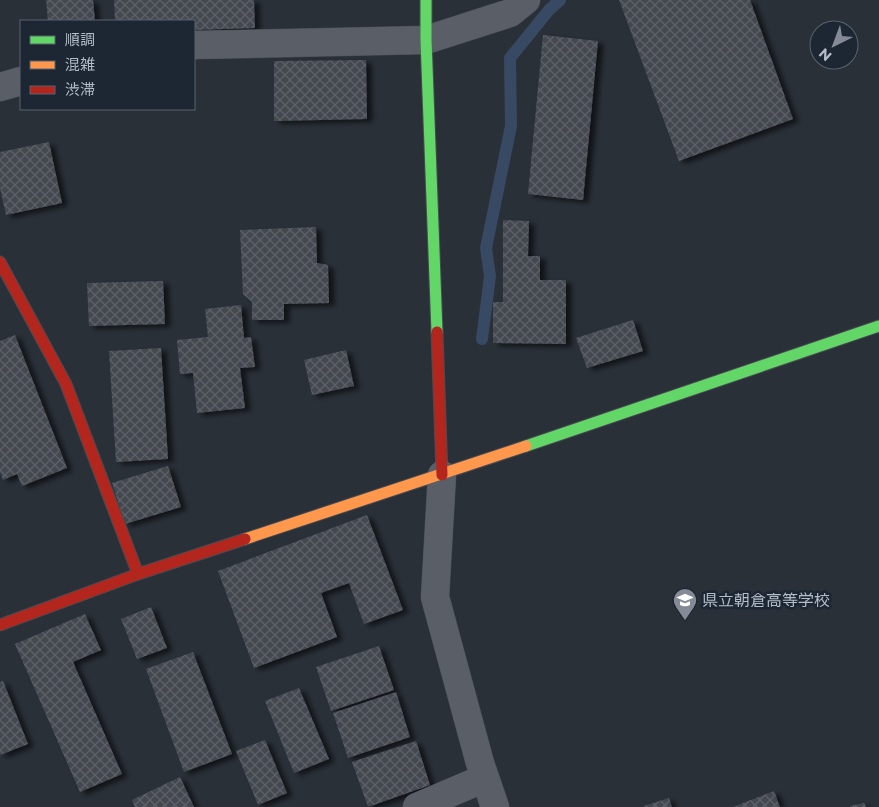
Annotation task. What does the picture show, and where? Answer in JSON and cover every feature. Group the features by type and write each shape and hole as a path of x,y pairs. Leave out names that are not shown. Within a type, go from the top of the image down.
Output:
{"street":[{"path":"426,0 442,475 435,598 485,778 495,807"},
{"path":"195,44 426,40 510,13 526,0"},
{"path":"0,87 20,81"},
{"path":"0,262 66,384 138,574"},
{"path":"0,625 138,574 442,475 879,326"},
{"path":"417,807 485,778"}],"building":[{"path":"46,0 93,0 95,20 48,20"},
{"path":"114,0 254,0 255,28 195,30 195,20 115,20"},
{"path":"619,0 750,0 793,119 679,161"},
{"path":"543,35 598,41 583,200 528,194"},
{"path":"366,60 367,119 274,121 274,61"},
{"path":"49,142 62,203 6,215 0,188 0,152"},
{"path":"503,220 529,221 528,256 540,256 540,280 566,280 566,344 493,343 493,302 503,302"},
{"path":"316,227 317,263 328,265 329,303 284,304 284,320 252,320 252,302 243,294 240,230"},
{"path":"163,281 165,324 89,326 87,283"},
{"path":"241,305 244,338 251,337 255,367 240,368 245,408 197,413 193,373 180,374 177,340 208,337 205,309"},
{"path":"633,320 643,351 587,368 576,338"},
{"path":"15,335 67,468 22,486 17,474 3,480 0,472 0,341"},
{"path":"161,348 168,459 116,462 109,351"},
{"path":"346,350 354,386 312,395 304,360"},
{"path":"168,466 181,507 125,524 112,483"},
{"path":"367,515 403,610 364,624 349,583 321,593 337,637 254,668 218,571"},
{"path":"151,607 167,648 137,659 121,619"},
{"path":"85,614 101,650 73,662 122,774 80,792 15,644"},
{"path":"379,646 394,690 331,711 316,667"},
{"path":"193,652 232,754 184,772 146,669"},
{"path":"3,681 28,744 0,755 0,682"},
{"path":"299,688 329,759 294,773 265,701"},
{"path":"396,692 410,737 348,758 333,713"},
{"path":"265,740 287,793 258,805 236,751"},
{"path":"416,741 430,785 368,807 352,762"},
{"path":"180,777 194,807 135,807 132,800"},
{"path":"774,791 780,807 733,807"},
{"path":"669,798 672,807 644,806"},
{"path":"864,803 866,807 850,807 850,806"}],"waterway":[{"path":"482,339 490,276 486,248 511,126 510,58 549,10 560,0"}],"traffic: fast":[{"path":"426,0 437,332"},
{"path":"526,446 879,326"}],"traffic: slow":[{"path":"245,539 526,446"}],"traffic: jam":[{"path":"0,262 66,384 138,574"},
{"path":"437,332 442,475"},
{"path":"0,625 138,574 245,539"}],"place":[{"name":"県立朝倉高等学校","path":"685,621"}]}
